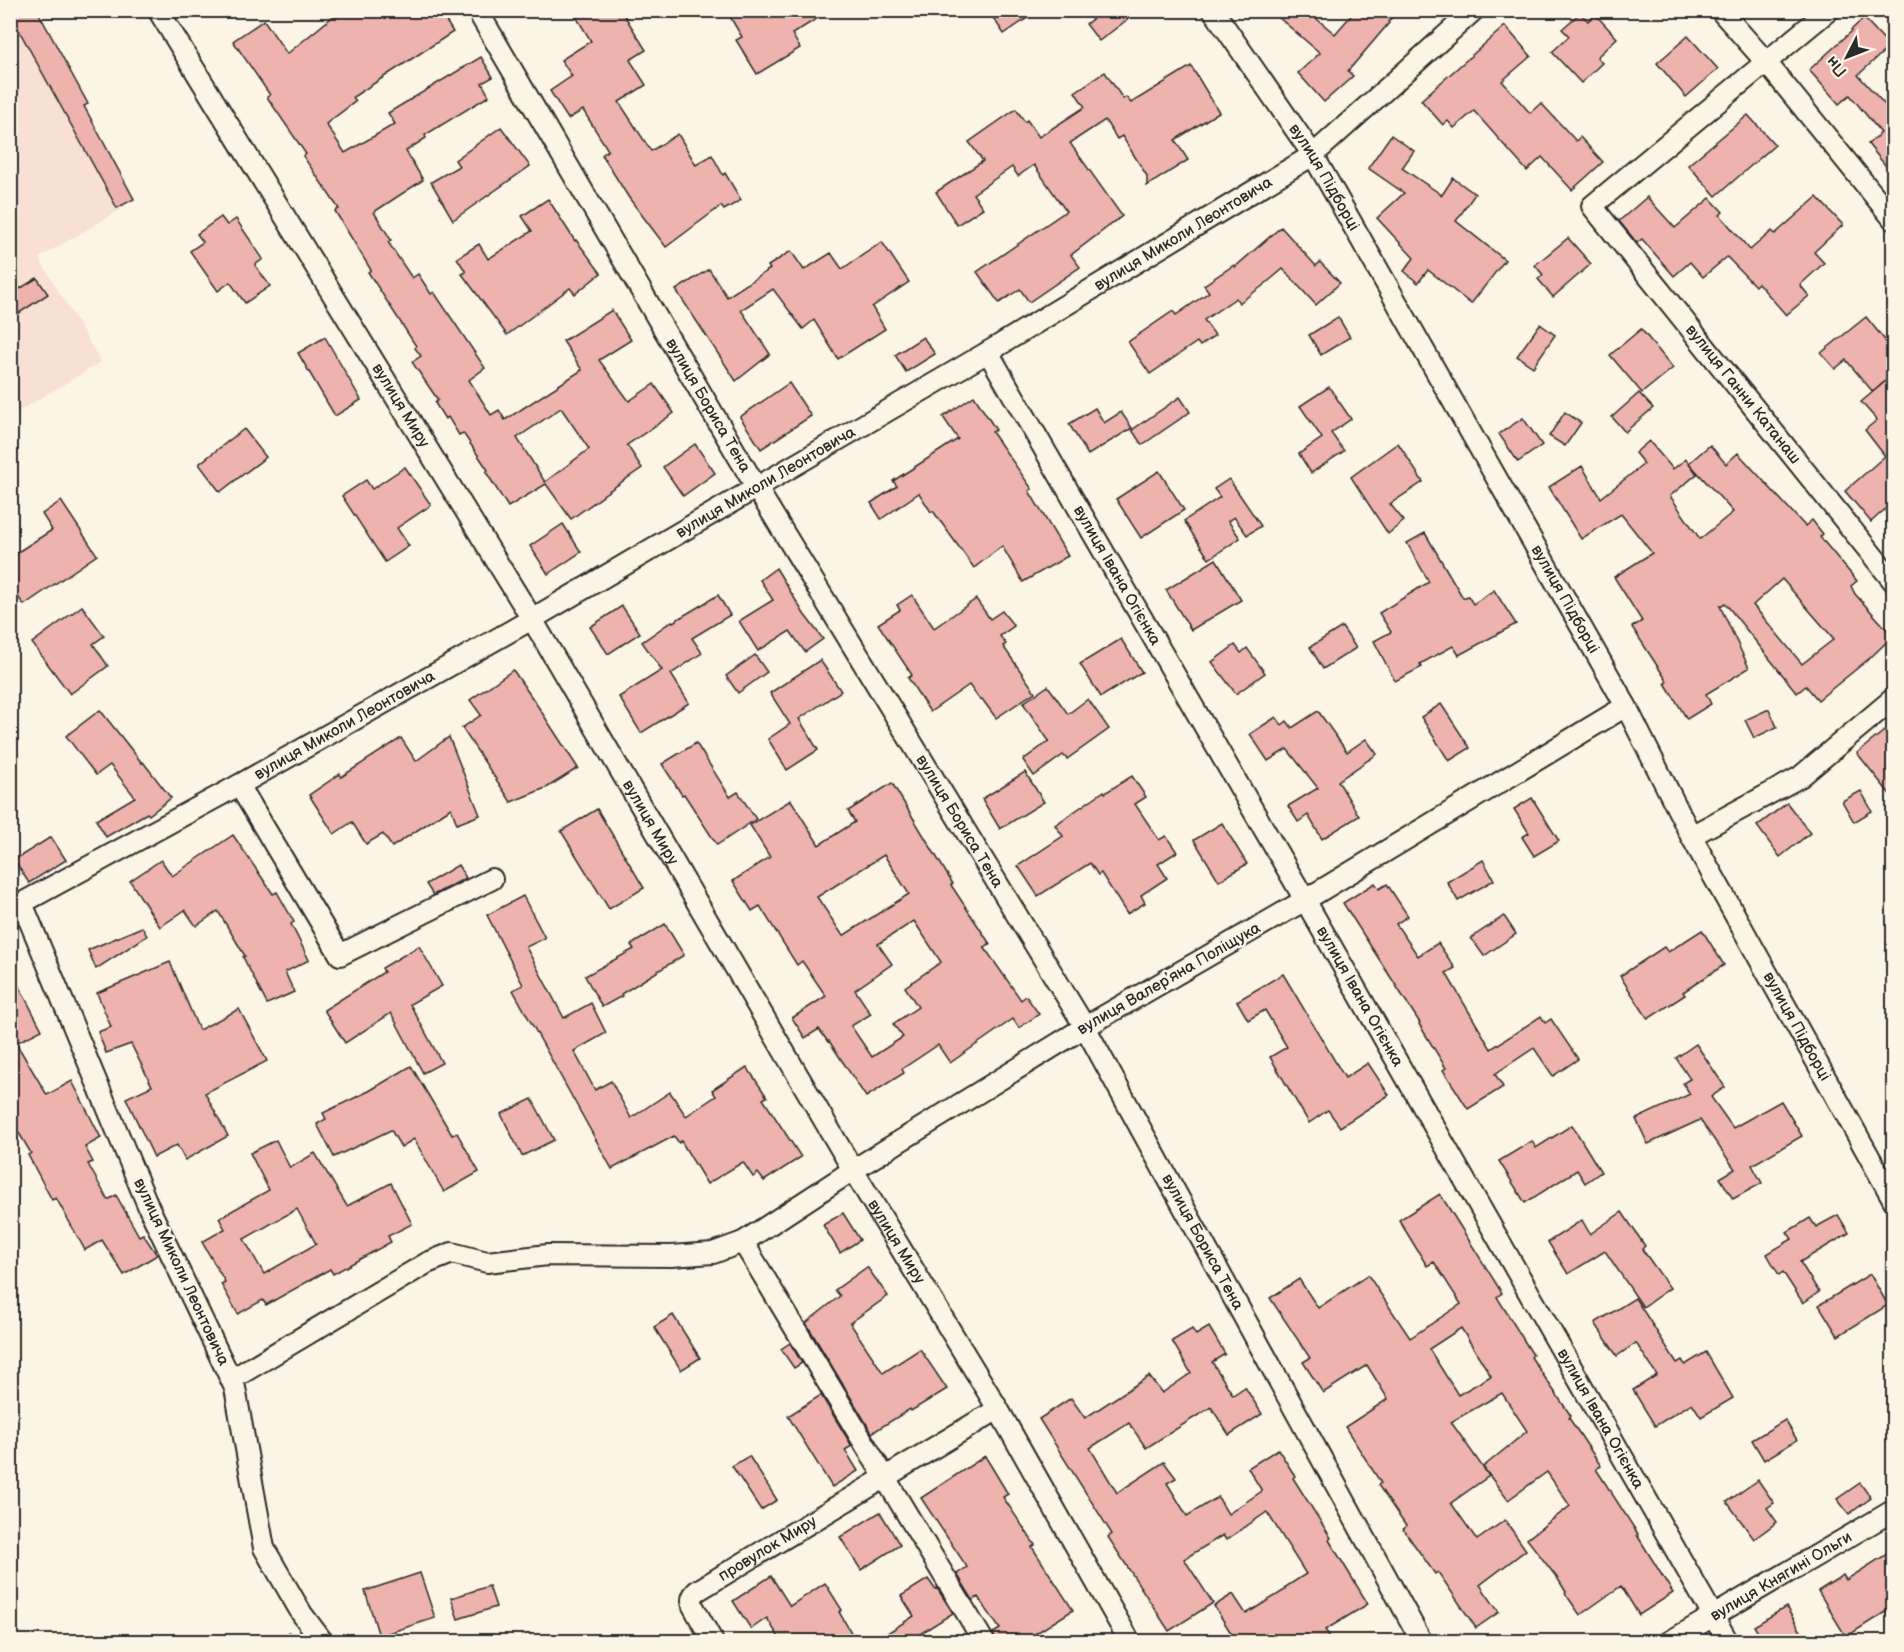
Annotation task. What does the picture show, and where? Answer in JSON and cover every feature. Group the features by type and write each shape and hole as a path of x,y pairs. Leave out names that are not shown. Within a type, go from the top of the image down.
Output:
{"street":[{"name":"вулиця Миру","path":"158,10 532,619 853,1170 998,1409 1130,1641"},
{"name":"вулиця Бориса Тена","path":"477,10 756,487 1085,1027 1422,1641"},
{"name":"вулиця Підборці","path":"1213,10 1313,155 1626,706 1691,836 1893,1202"},
{"name":"вулиця Миколи Леонтовича","path":"323,1641 302,1614 264,1548 232,1379 149,1208 16,907 239,785 532,619 988,352 1313,155 1474,10"},
{"path":"1720,10 1766,62 1893,220"},
{"path":"1766,62 1829,10"},
{"name":"вулиця Ганни Катанаш","path":"1766,62 1592,206 1893,582"},
{"name":"вулиця Івана Огієнка","path":"988,352 1305,900 1728,1641"},
{"path":"1691,836 1800,777 1893,698"},
{"name":"вулиця Валерʼяна Поліщука","path":"232,1379 427,1263 452,1253 487,1262 548,1255 671,1256 713,1253 742,1242 853,1170 1085,1027 1305,900 1626,706"},
{"path":"239,785 340,955 492,879"},
{"path":"742,1242 984,1641"},
{"name":"провулок Миру","path":"713,1641 693,1606 692,1600 697,1591 998,1409"},
{"name":"вулиця Княгині Ольги","path":"1669,1641 1893,1510"}],"shaded area":[{"path":"10,16 125,207 39,258 101,362 11,416"}],"building":[{"path":"10,10 37,10 88,104 84,106 134,199 117,208 10,14"},
{"path":"341,10 439,10 453,32 353,97 356,101 326,124 345,153 395,124 388,113 481,57 493,77 482,83 489,96 425,135 426,138 406,151 423,180 374,212 391,240 388,242 412,278 418,274 431,294 434,292 485,368 469,380 491,415 499,410 505,420 582,370 563,341 612,310 631,340 599,360 629,401 654,384 674,413 627,445 642,468 571,519 546,484 508,507 486,472 488,470 463,433 459,435 448,417 445,419 435,403 438,400 412,362 421,356 416,346 368,272 371,270 335,211 339,209 303,156 306,154 267,97 270,95 233,41 264,20 287,54","holes":["561,408 589,449 545,482 517,438"]},
{"path":"572,10 621,10 646,50 630,60 646,85 619,102 651,151 678,134 696,165 712,155 741,200 724,210 721,206 666,247 629,198 602,155 608,150 583,110 568,119 550,91 572,76 561,60 591,41"},
{"path":"726,10 831,10 792,34 800,48 757,74 736,40 742,37"},
{"path":"988,10 1039,10 1004,34"},
{"path":"1104,10 1140,10 1099,41 1086,24"},
{"path":"1270,10 1306,10 1335,34 1356,10 1398,10 1348,71 1353,76 1324,102 1298,73 1320,53"},
{"path":"1580,13 1588,21 1595,14 1617,38 1597,57 1602,63 1581,83 1552,52 1569,36 1562,29"},
{"path":"1864,18 1890,46 1858,75 1885,105 1893,98 1893,175 1868,144 1881,133 1850,95 1839,104 1809,70"},
{"path":"1505,26 1531,56 1502,81 1530,113 1541,103 1576,141 1580,137 1603,162 1572,190 1542,157 1527,171 1474,111 1454,128 1448,121 1443,125 1421,100"},
{"path":"1688,36 1718,69 1686,97 1657,63"},
{"path":"1191,66 1219,112 1175,140 1188,160 1147,186 1147,176 1122,136 1117,139 1105,120 1070,143 1122,216 1071,255 1080,267 1029,302 1020,289 999,303 977,272 1066,211 1034,165 1018,176 1012,167 973,194 983,208 957,225 936,192 983,161 969,142 1016,109 1039,137 1085,107 1075,92 1105,72 1123,99 1126,97 1131,103"},
{"path":"1748,115 1775,145 1716,196 1688,165"},
{"path":"501,127 530,166 453,220 431,182 459,166 455,160"},
{"path":"1391,135 1414,151 1402,168 1442,195 1453,178 1475,194 1456,221 1505,260 1471,304 1428,270 1418,283 1404,271 1414,258 1377,218 1404,193 1368,168"},
{"path":"1647,197 1675,228 1710,198 1723,212 1720,215 1750,250 1772,231 1775,234 1817,197 1843,225 1814,252 1824,263 1800,285 1809,296 1786,315 1758,283 1755,286 1727,257 1703,277 1690,262 1674,276 1642,239 1637,243 1619,221"},
{"path":"548,199 575,241 601,273 575,294 570,288 507,335 462,274 466,272 457,258 479,244 488,259 532,231 522,216"},
{"path":"221,217 227,225 236,219 263,259 255,265 270,286 245,303 230,282 218,291 190,251 203,242 197,234"},
{"path":"1281,227 1316,266 1320,262 1340,283 1316,305 1283,269 1239,303 1236,298 1204,320 1215,335 1200,346 1197,342 1150,374 1128,342 1173,311 1176,315 1209,292 1204,285 1234,265 1235,267"},
{"path":"1568,238 1591,264 1553,297 1538,279 1543,275 1535,265"},
{"path":"882,242 909,282 872,307 885,329 838,359 814,320 803,329 773,289 741,310 770,354 736,381 676,290 709,269 727,297 770,269 768,266 791,251 804,270 831,253 842,269"},
{"path":"37,278 48,294 10,319 10,295"},
{"path":"1338,317 1350,337 1321,355 1309,335"},
{"path":"1866,317 1893,350 1893,374 1873,392 1846,360 1835,369 1821,353"},
{"path":"1540,324 1555,335 1533,367 1517,356"},
{"path":"1641,329 1673,368 1642,393 1610,355"},
{"path":"325,337 361,400 335,416 298,353"},
{"path":"923,337 935,354 906,372 895,355"},
{"path":"1893,375 1893,502 1871,522 1845,491 1885,456 1865,430 1877,420 1861,402"},
{"path":"789,383 811,416 761,449 740,417"},
{"path":"1329,387 1351,419 1331,433 1344,451 1311,473 1299,454 1322,438 1300,406"},
{"path":"1639,393 1653,408 1625,432 1612,417"},
{"path":"974,396 996,430 992,432 1032,489 1029,491 1068,556 1023,582 1002,546 974,568 919,493 881,519 871,503 897,486 893,481 958,439 943,417"},
{"path":"1180,397 1190,412 1142,445 1132,430"},
{"path":"1095,408 1104,423 1121,412 1132,428 1088,455 1069,424"},
{"path":"1565,412 1581,423 1565,446 1549,436"},
{"path":"1523,418 1542,445 1518,462 1499,434"},
{"path":"244,429 266,457 220,492 199,464"},
{"path":"1649,441 1673,469 1686,459 1697,474 1670,496 1700,539 1733,512 1689,463 1710,445 1726,464 1738,453 1805,526 1812,520 1823,534 1820,537 1857,581 1851,586 1855,594 1893,636 1870,658 1818,700 1806,686 1797,693 1725,603 1720,606 1749,668 1706,694 1711,704 1687,719 1665,683 1667,681 1632,627 1642,621 1614,577 1652,553 1621,514 1581,539 1549,487 1582,466 1601,498 1644,464 1635,453","holes":["1782,579 1834,639 1802,664 1753,605"]},
{"path":"1398,443 1423,482 1390,504 1404,521 1388,534 1351,477"},
{"path":"695,444 715,473 683,496 663,467"},
{"path":"405,467 431,505 397,528 409,546 385,562 342,496 366,480 372,489"},
{"path":"1159,471 1184,510 1141,538 1116,499"},
{"path":"1229,479 1261,526 1247,535 1234,517 1228,521 1240,538 1209,559 1184,521 1220,497 1214,489"},
{"path":"61,501 97,555 24,605 10,586 10,557 52,530 42,514"},
{"path":"563,524 581,552 548,574 530,546"},
{"path":"1425,533 1463,598 1468,596 1473,604 1494,590 1516,624 1459,655 1453,646 1420,664 1422,667 1395,681 1374,641 1391,632 1379,613 1429,582 1407,543"},
{"path":"1216,559 1241,600 1191,630 1166,590"},
{"path":"776,568 804,614 823,639 805,652 790,631 758,651 739,621 773,600 760,580"},
{"path":"718,595 730,615 692,638 702,653 671,674 689,703 641,733 619,697 662,670 642,642 672,621"},
{"path":"912,595 934,628 976,599 990,619 1002,611 1014,626 1000,636 1006,644 1003,646 1035,692 996,718 969,685 930,712 908,678 912,675 878,624 900,610 897,605"},
{"path":"82,606 104,636 93,644 108,666 70,694 32,643"},
{"path":"622,606 640,633 608,654 590,627"},
{"path":"1342,627 1356,648 1323,669 1310,647"},
{"path":"1121,639 1142,672 1101,697 1080,664"},
{"path":"1235,645 1241,653 1247,648 1265,673 1236,694 1212,662"},
{"path":"755,655 767,672 738,693 726,676"},
{"path":"820,660 841,691 799,719 818,750 787,770 768,739 790,724 770,693"},
{"path":"513,670 578,768 548,787 511,802 462,728 481,715 470,700"},
{"path":"1048,686 1068,714 1088,699 1109,729 1067,759 1063,755 1034,776 1023,760 1049,741 1023,703"},
{"path":"1441,704 1470,748 1449,761 1421,717"},
{"path":"1769,709 1777,727 1754,738 1745,720"},
{"path":"100,710 171,798 149,815 147,813 106,837 96,820 135,797 110,765 96,775 66,736"},
{"path":"1318,711 1347,752 1366,739 1377,754 1338,781 1359,816 1322,839 1308,815 1298,822 1288,806 1318,788 1287,749 1268,761 1250,734 1276,717 1282,725 1287,721 1292,728"},
{"path":"1884,731 1893,743 1893,798 1857,753"},
{"path":"449,737 480,815 457,824 451,808 392,847 383,834 366,844 352,822 334,834 309,795 401,738 416,761"},
{"path":"696,743 730,797 738,792 756,819 717,845 662,764"},
{"path":"1025,772 1044,802 1000,829 982,799"},
{"path":"1132,776 1146,797 1135,804 1159,840 1166,836 1177,852 1158,864 1167,878 1141,895 1145,903 1127,914 1101,873 1098,875 1090,863 1038,896 1018,866 1063,836 1055,825 1104,791 1105,793"},
{"path":"892,783 953,884 951,885 990,944 984,947 1021,1000 1026,996 1039,1014 1019,1028 1013,1019 950,1063 938,1045 902,1069 904,1073 866,1097 819,1029 805,1038 792,1018 826,996 802,961 797,965 760,906 752,911 733,881 770,857 750,825 791,800 819,845 855,822 848,811","holes":["884,855 909,894 843,936 817,897","914,921 941,962 905,987 918,1007 893,1024 903,1037 872,1057 851,1026 871,1014 855,990 892,964 878,944"]},
{"path":"1861,791 1872,811 1854,822 1842,801"},
{"path":"1532,798 1559,841 1534,856 1522,837 1529,833 1514,809"},
{"path":"1787,803 1810,833 1780,857 1757,826"},
{"path":"597,809 644,888 609,909 561,831"},
{"path":"1222,823 1247,864 1219,881 1194,840"},
{"path":"233,835 273,894 277,892 294,922 291,924 309,960 285,972 294,992 267,1004 243,957 245,956 218,911 196,926 185,910 160,927 130,881 161,860 172,876"},
{"path":"51,837 66,860 29,883 14,860"},
{"path":"1483,860 1494,880 1458,901 1447,882"},
{"path":"458,865 466,878 433,895 426,884"},
{"path":"1375,883 1379,889 1387,884 1408,916 1396,924 1418,956 1438,943 1455,968 1446,973 1491,1049 1541,1016 1545,1023 1551,1019 1578,1059 1553,1076 1534,1048 1495,1074 1503,1087 1468,1109 1443,1070 1446,1068 1420,1023 1343,903"},
{"path":"523,896 545,938 526,947 564,1018 591,1003 606,1033 574,1051 595,1090 611,1081 631,1118 670,1092 686,1116 716,1096 712,1090 747,1067 767,1097 763,1099 801,1157 764,1181 758,1173 753,1177 743,1162 707,1184 681,1141 679,1143 674,1136 612,1169 513,990 523,985 487,915"},
{"path":"1504,916 1516,934 1484,956 1471,938"},
{"path":"665,924 684,955 602,1007 585,976 634,949 631,945"},
{"path":"142,927 147,936 96,969 88,950"},
{"path":"1702,930 1724,965 1683,992 1685,995 1648,1019 1620,976 1664,947 1668,952"},
{"path":"419,946 442,986 410,1004 442,1063 423,1073 391,1013 345,1043 324,1010 384,972 382,968"},
{"path":"170,962 199,1030 239,1009 267,1061 205,1093 228,1136 185,1160 177,1145 154,1157 126,1098 152,1086 131,1044 106,1053 98,1032 111,1027 97,993"},
{"path":"10,969 42,1030 16,1043 47,1095 72,1081 101,1138 85,1147 93,1162 88,1164 108,1200 116,1195 139,1236 143,1234 157,1255 124,1275 102,1240 85,1250 56,1198 52,1200 28,1155 31,1153 10,1118"},
{"path":"1283,974 1345,1078 1368,1063 1389,1095 1340,1127 1328,1110 1309,1123 1270,1057 1287,1047 1265,1010 1248,1020 1237,1001"},
{"path":"1696,1044 1725,1087 1711,1097 1733,1128 1781,1101 1802,1136 1752,1165 1762,1183 1733,1199 1720,1178 1735,1169 1700,1120 1648,1144 1636,1119 1690,1094 1683,1083 1690,1079 1676,1058"},
{"path":"411,1066 452,1135 457,1133 479,1172 444,1192 414,1139 401,1147 391,1130 334,1157 317,1124 326,1119 323,1113 369,1091"},
{"path":"532,1099 554,1140 522,1156 501,1114"},
{"path":"1572,1125 1601,1172 1585,1183 1577,1170 1525,1203 1499,1161 1532,1141 1536,1148"},
{"path":"276,1140 290,1168 315,1153 347,1206 391,1183 412,1224 388,1236 391,1242 333,1274 330,1269 266,1305 263,1300 238,1314 221,1284 225,1282 202,1242 225,1229 219,1218 269,1190 250,1153","holes":["297,1209 316,1244 264,1274 244,1239"]},
{"path":"1440,1194 1502,1293 1497,1297 1533,1355 1531,1357 1601,1466 1596,1469 1673,1593 1639,1615 1621,1586 1580,1615 1558,1579 1527,1539 1570,1506 1547,1472 1508,1500 1483,1467 1527,1431 1502,1393 1451,1422 1489,1476 1451,1503 1477,1540 1505,1520 1526,1550 1480,1585 1499,1612 1476,1628 1438,1572 1435,1574 1403,1529 1406,1526 1378,1485 1381,1483 1345,1427 1388,1399 1367,1365 1323,1393 1303,1362 1310,1358 1270,1298 1299,1279 1318,1308 1368,1275 1410,1338 1461,1304 1434,1262 1427,1266 1399,1220","holes":["1461,1328 1491,1376 1458,1395 1429,1349"]},
{"path":"1622,1212 1645,1246 1642,1249 1670,1288 1643,1307 1605,1251 1568,1274 1548,1242 1582,1220 1590,1234"},
{"path":"843,1213 860,1240 840,1253 823,1225"},
{"path":"1838,1215 1849,1233 1800,1262 1819,1292 1803,1303 1783,1272 1779,1275 1767,1254 1792,1239 1787,1232 1810,1218 1816,1227"},
{"path":"867,1267 888,1296 850,1323 883,1373 920,1349 947,1389 872,1433 806,1323 840,1296 835,1290"},
{"path":"1870,1274 1888,1305 1838,1336 1819,1305"},
{"path":"1635,1298 1677,1363 1682,1360 1685,1365 1706,1352 1733,1398 1701,1417 1692,1403 1655,1426 1633,1390 1657,1375 1636,1343 1617,1356 1595,1323"},
{"path":"673,1315 700,1358 681,1370 654,1327"},
{"path":"1209,1327 1225,1354 1212,1362 1233,1395 1245,1387 1262,1414 1229,1435 1211,1407 1146,1448 1129,1423 1090,1448 1117,1493 1164,1462 1176,1478 1167,1483 1187,1516 1218,1497 1228,1514 1262,1491 1248,1468 1278,1449 1368,1604 1325,1630 1333,1641 1236,1641 1214,1606 1233,1594 1246,1614 1306,1574 1267,1512 1226,1540 1223,1535 1184,1559 1213,1603 1169,1631 1108,1537 1112,1534 1039,1419 1071,1398 1085,1418 1149,1376 1162,1393 1191,1373 1172,1341 1192,1329 1196,1335"},
{"path":"790,1343 802,1363 794,1368 781,1349"},
{"path":"821,1395 852,1446 845,1450 858,1471 832,1487 788,1416"},
{"path":"1785,1420 1797,1440 1764,1460 1752,1440"},
{"path":"749,1456 777,1500 761,1510 732,1466"},
{"path":"985,1456 1008,1494 1003,1497 1035,1545 1032,1547 1073,1610 1024,1641 996,1641 993,1633 1000,1629 978,1597 973,1600 957,1574 967,1567 921,1498"},
{"path":"1758,1480 1774,1503 1767,1508 1777,1522 1754,1539 1727,1502"},
{"path":"1860,1483 1871,1498 1849,1514 1837,1499"},
{"path":"880,1512 900,1545 861,1570 840,1537"},
{"path":"1893,1550 1893,1607 1846,1637 1818,1591 1843,1575 1846,1580"},
{"path":"420,1573 435,1618 379,1636 365,1591"},
{"path":"771,1576 790,1606 825,1583 842,1610 839,1612 856,1641 781,1641 767,1618 751,1629 733,1601"},
{"path":"928,1579 935,1589 937,1588 953,1613 909,1641 875,1641 914,1616 901,1596"},
{"path":"489,1586 496,1607 458,1619 451,1598"},
{"path":"1786,1607 1807,1641 1763,1641 1754,1626"}]}
